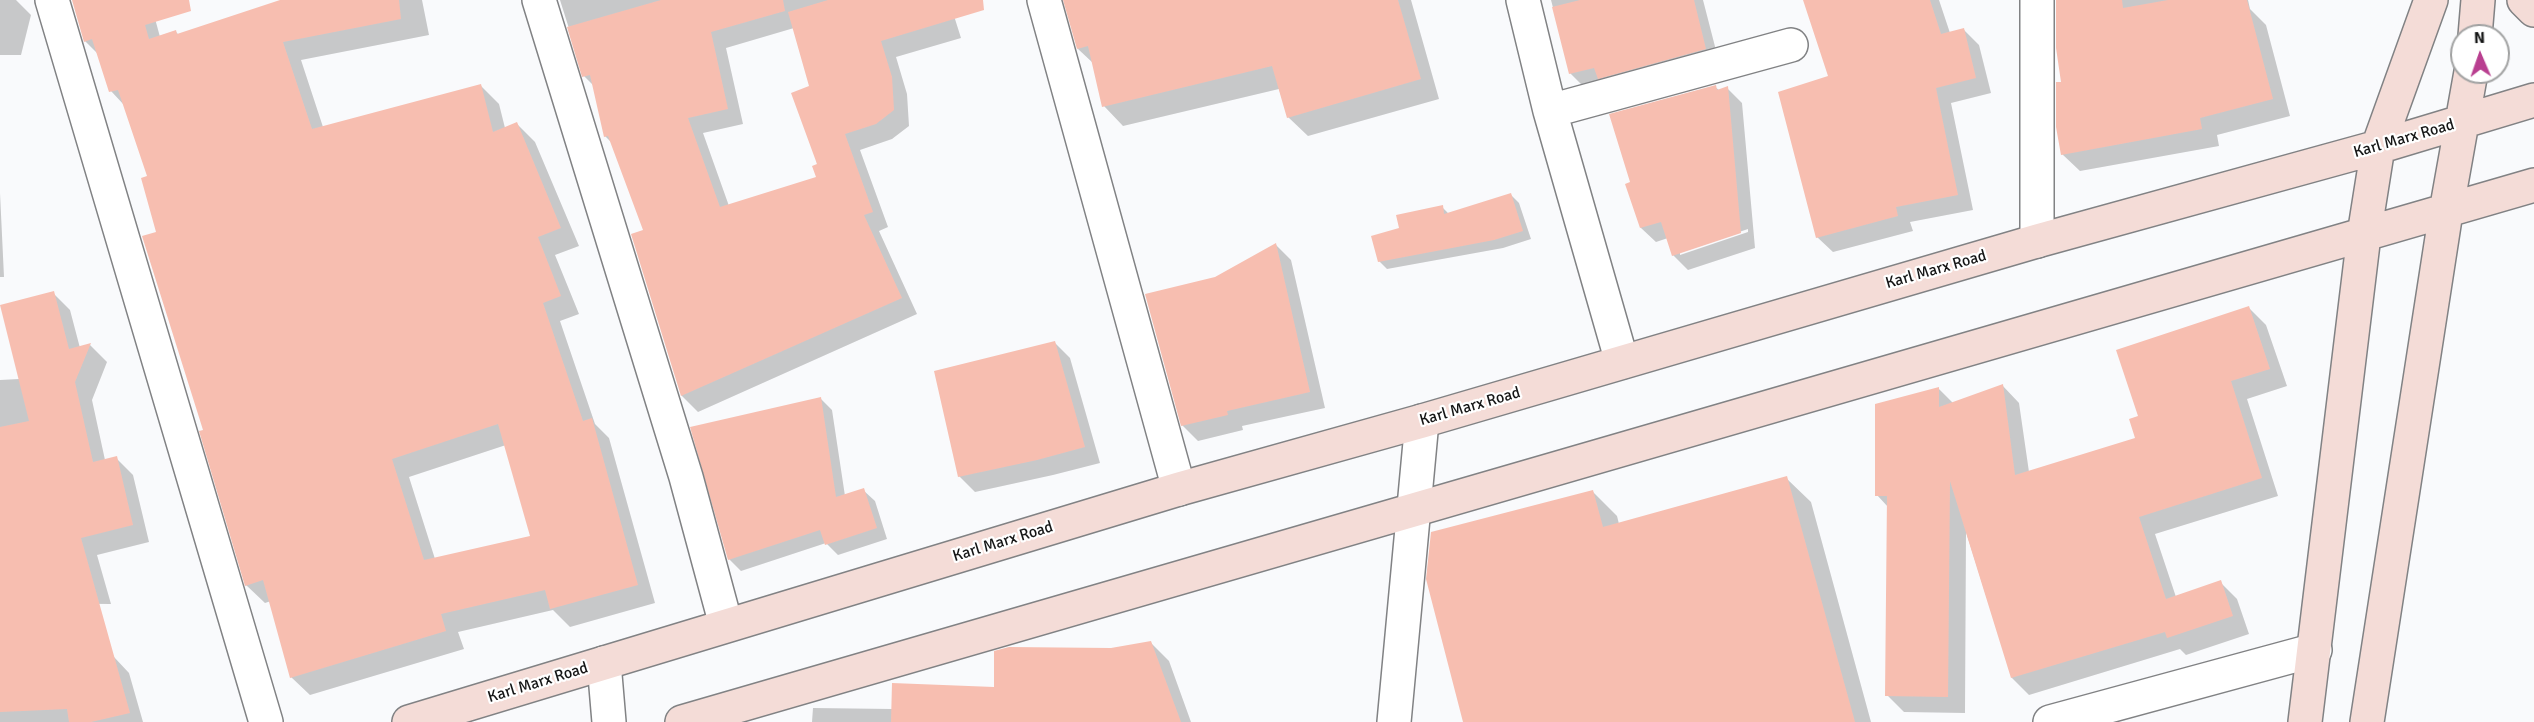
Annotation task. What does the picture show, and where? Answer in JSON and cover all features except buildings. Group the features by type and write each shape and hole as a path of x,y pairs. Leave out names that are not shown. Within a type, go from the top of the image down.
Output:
{"main road":[{"path":"2305,722 2364,235 2378,147 2431,0"},
{"path":"2476,24 2478,0"},
{"path":"2524,0 2534,10"},
{"path":"2367,722 2446,213 2469,84"},
{"name":"Karl Marx Road","path":"409,722 1179,489 1422,421 2037,241 2463,123 2534,100"},
{"path":"682,722 2446,213 2534,185"}],"street":[{"path":"52,0 266,722"},
{"path":"539,0 686,477 726,625"},
{"path":"1044,0 1179,489"},
{"path":"1522,0 1550,111 1622,362"},
{"path":"2037,0 2037,241"},
{"path":"1550,111 1791,45"},
{"path":"1394,722 1422,421"},
{"path":"2050,722 2314,650"},
{"path":"604,663 609,722"}]}
